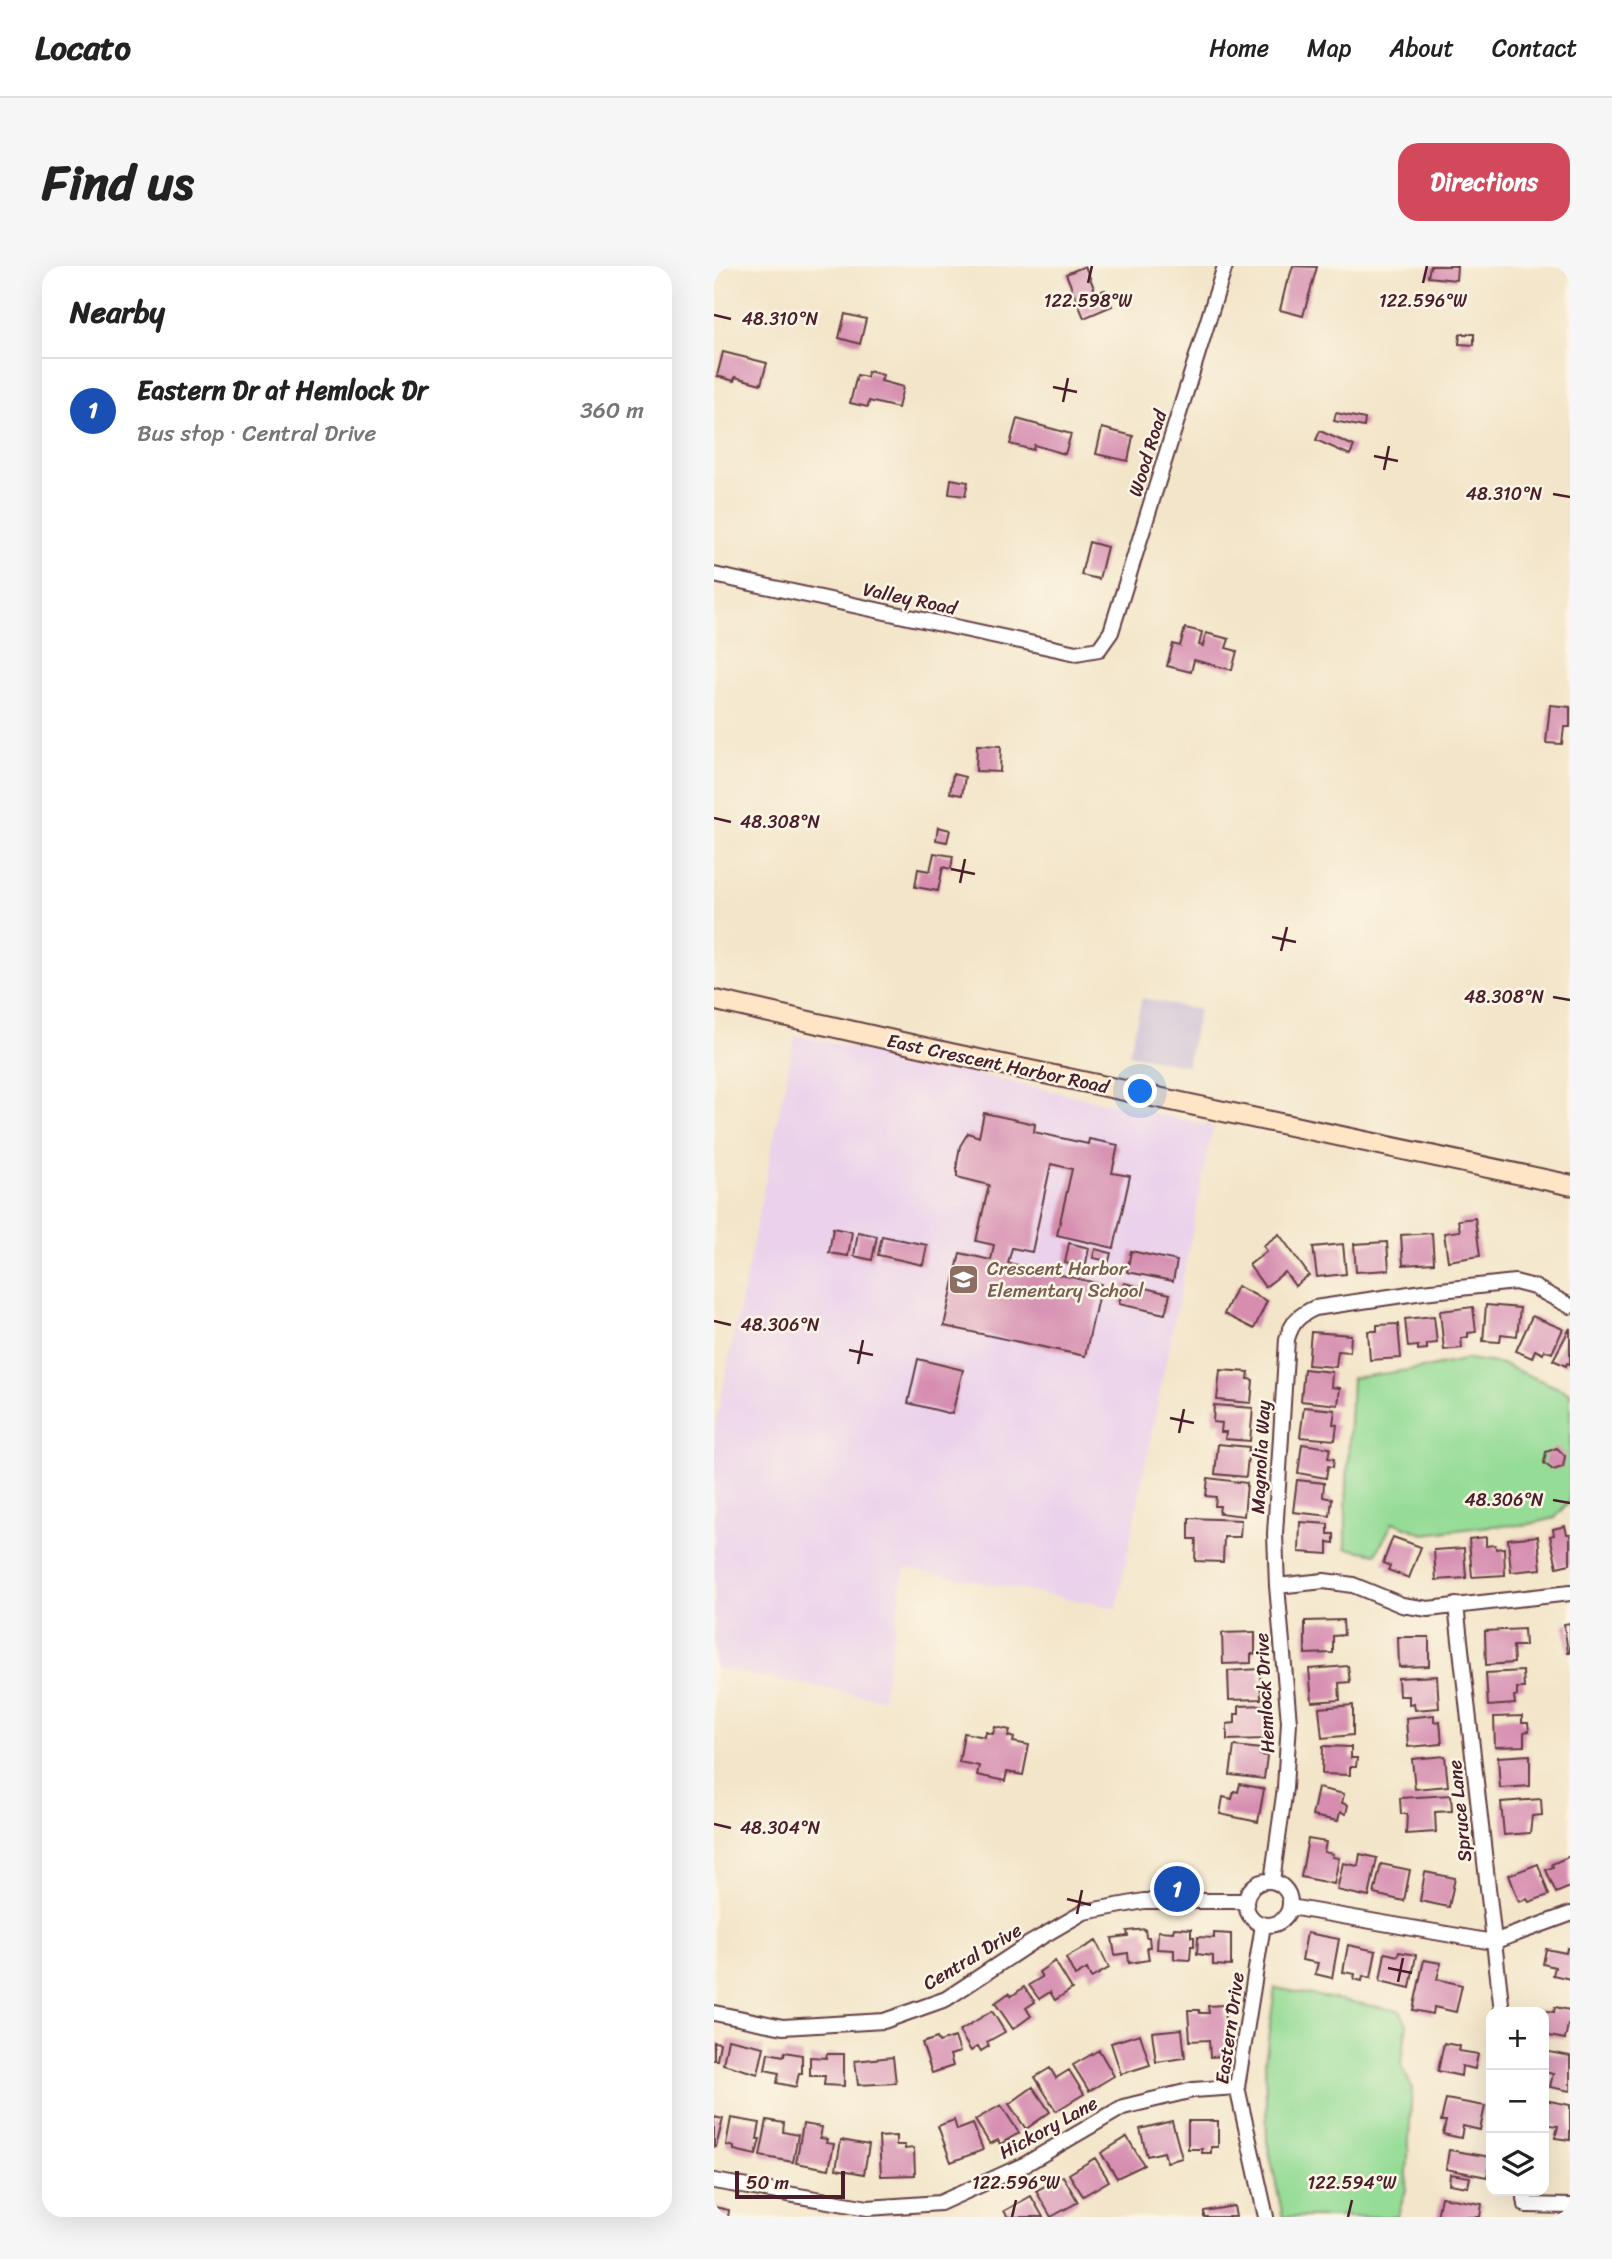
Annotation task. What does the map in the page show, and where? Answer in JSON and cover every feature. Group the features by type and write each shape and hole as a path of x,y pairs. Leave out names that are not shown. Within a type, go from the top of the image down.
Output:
{"street":[{"name":"Wood Road","path":"1099,649 1111,632 1225,266"},
{"name":"Valley Road","path":"714,575 1076,653 1099,649"},
{"name":"East Crescent Harbor Road","path":"714,1000 967,1057 1570,1185"},
{"name":"Magnolia Way","path":"1277,1586 1275,1534 1284,1376 1287,1339 1294,1321 1315,1308 1515,1282 1534,1287 1570,1306"},
{"path":"1277,1586 1324,1581 1353,1585 1402,1605 1428,1609 1570,1593"},
{"name":"Hemlock Drive","path":"1272,1881 1285,1788 1289,1722 1277,1586"},
{"name":"Spruce Lane","path":"1456,1605 1501,2007"},
{"path":"1272,1881 1284,1888 1290,1906 1283,1919 1277,1923 1263,1925 1252,1919 1246,1901 1252,1888 1272,1881"},
{"name":"Central Drive","path":"714,2013 783,2027 884,2021 946,1998 1084,1912 1144,1901 1246,1901"},
{"path":"1290,1906 1493,1942 1570,1914"},
{"name":"Eastern Drive","path":"1263,1925 1237,2087 1266,2217"},
{"name":"Hickory Lane","path":"714,2180 868,2208 940,2203 1024,2165 1123,2107 1193,2090 1237,2087"},
{"path":"1523,2204 1570,2206"}],"shaded area":[{"path":"1142,998 1199,1010 1187,1066 1129,1054"},
{"name":"Crescent Harbor Elementary School","path":"795,1035 1213,1126 1117,1608 905,1568 882,1699 714,1668 714,1432"}],"green space":[{"path":"1468,1359 1502,1364 1570,1393 1570,1500 1555,1518 1526,1525 1490,1526 1424,1534 1393,1522 1376,1554 1346,1548 1352,1378"},
{"path":"1275,1988 1400,2011 1407,2024 1401,2065 1412,2088 1406,2190 1397,2217 1283,2217 1267,2141 1265,2062"}],"building":[{"path":"1085,266 1096,293 1105,290 1112,306 1084,318 1066,274"},
{"path":"1293,266 1317,267 1303,316 1280,310"},
{"path":"1430,266 1457,266 1456,280 1428,277"},
{"path":"845,314 866,319 860,344 839,338"},
{"path":"1460,334 1474,334 1474,345 1459,344"},
{"path":"723,352 767,363 761,384 735,377 734,381 717,376"},
{"path":"868,371 883,375 881,381 903,387 898,408 869,401 868,407 850,403 857,375 867,377"},
{"path":"1336,413 1365,419 1364,427 1334,421"},
{"path":"1017,419 1071,434 1065,454 1034,445 1033,450 1010,444"},
{"path":"1102,428 1133,436 1128,461 1096,454"},
{"path":"1320,431 1354,446 1350,455 1316,440"},
{"path":"951,479 968,482 965,496 949,494"},
{"path":"1089,542 1107,547 1099,579 1081,575"},
{"path":"1185,628 1202,632 1199,645 1203,646 1206,633 1229,639 1226,648 1237,651 1232,670 1194,660 1191,672 1167,666 1173,644 1180,646"},
{"path":"1550,705 1570,707 1570,727 1564,727 1562,744 1546,743"},
{"path":"977,745 1001,746 1000,772 976,771"},
{"path":"953,774 965,777 962,795 950,793"},
{"path":"938,827 950,830 947,842 936,840"},
{"path":"934,853 953,856 951,869 943,867 938,891 915,887 918,869 930,871"},
{"path":"984,1113 1035,1124 1034,1132 1088,1144 1089,1139 1118,1145 1112,1173 1130,1176 1114,1248 1057,1235 1072,1169 1051,1164 1032,1252 1012,1248 1008,1263 1101,1284 1085,1356 944,1326 960,1253 991,1260 994,1245 976,1241 989,1185 957,1177 960,1146 968,1133 979,1137"},
{"path":"1475,1218 1480,1256 1448,1261 1444,1233 1460,1231 1458,1220"},
{"path":"833,1228 852,1232 848,1256 829,1253"},
{"path":"858,1232 877,1236 872,1260 854,1256"},
{"path":"1432,1233 1434,1263 1403,1265 1401,1235"},
{"path":"1279,1234 1309,1275 1295,1286 1285,1272 1265,1287 1249,1265 1267,1251 1263,1246"},
{"path":"882,1236 927,1245 923,1265 878,1255"},
{"path":"1387,1242 1389,1270 1356,1272 1354,1244"},
{"path":"1069,1243 1089,1248 1085,1268 1065,1263"},
{"path":"1343,1244 1346,1274 1317,1277 1313,1247"},
{"path":"1095,1249 1111,1253 1109,1261 1093,1258"},
{"path":"1131,1251 1177,1261 1173,1281 1127,1272"},
{"path":"1124,1283 1170,1294 1165,1314 1119,1304"},
{"path":"1237,1286 1267,1301 1254,1329 1224,1314"},
{"path":"1486,1305 1520,1308 1517,1336 1501,1334 1500,1342 1483,1341"},
{"path":"1473,1307 1476,1332 1461,1338 1462,1348 1444,1350 1440,1311"},
{"path":"1434,1316 1437,1343 1427,1344 1427,1349 1408,1347 1405,1319"},
{"path":"1532,1316 1563,1329 1552,1353 1544,1350 1543,1354 1535,1350 1532,1358 1516,1351"},
{"path":"1398,1324 1401,1358 1370,1360 1368,1331 1377,1331 1377,1325"},
{"path":"1570,1328 1570,1364 1567,1363 1566,1366 1553,1360"},
{"path":"1311,1332 1351,1335 1350,1352 1338,1351 1336,1367 1308,1365"},
{"path":"918,1359 963,1370 952,1414 908,1403"},
{"path":"1304,1369 1332,1372 1331,1387 1340,1388 1338,1405 1301,1401"},
{"path":"1220,1370 1249,1372 1248,1379 1253,1380 1251,1403 1217,1400"},
{"path":"1214,1405 1253,1408 1250,1441 1225,1439 1226,1432 1221,1432 1222,1423 1213,1422"},
{"path":"1304,1407 1335,1410 1335,1440 1300,1437"},
{"path":"1218,1444 1249,1447 1246,1477 1215,1474"},
{"path":"1302,1444 1330,1448 1328,1458 1334,1459 1333,1467 1328,1466 1326,1478 1298,1473"},
{"path":"1557,1448 1565,1456 1563,1467 1553,1470 1544,1463 1546,1452"},
{"path":"1208,1478 1247,1483 1244,1516 1219,1513 1220,1506 1215,1506 1216,1497 1206,1496"},
{"path":"1297,1480 1324,1483 1323,1497 1332,1499 1330,1516 1293,1512"},
{"path":"1189,1518 1241,1520 1240,1537 1224,1537 1223,1562 1195,1561 1196,1539 1189,1539"},
{"path":"1300,1522 1328,1524 1328,1534 1334,1534 1334,1543 1328,1542 1328,1554 1299,1552"},
{"path":"1565,1526 1567,1534 1570,1534 1570,1564 1557,1567 1550,1536 1554,1535 1553,1529"},
{"path":"1538,1536 1541,1569 1511,1572 1508,1539"},
{"path":"1393,1537 1421,1547 1409,1578 1388,1570 1390,1566 1383,1563"},
{"path":"1486,1537 1486,1546 1504,1548 1505,1575 1472,1577 1469,1539"},
{"path":"1464,1548 1466,1578 1436,1580 1434,1550"},
{"path":"1343,1620 1344,1635 1333,1636 1333,1653 1305,1654 1305,1621"},
{"path":"1570,1623 1570,1653 1568,1653 1564,1624"},
{"path":"1524,1629 1525,1646 1513,1646 1514,1663 1486,1665 1485,1631"},
{"path":"1255,1632 1255,1654 1251,1654 1251,1663 1223,1664 1222,1633"},
{"path":"1398,1637 1429,1637 1429,1666 1399,1667"},
{"path":"1348,1666 1350,1682 1339,1683 1340,1700 1312,1702 1309,1669"},
{"path":"1260,1669 1261,1699 1229,1700 1228,1671"},
{"path":"1523,1671 1524,1688 1517,1688 1515,1704 1488,1706 1486,1673"},
{"path":"1437,1676 1439,1708 1415,1710 1414,1703 1409,1704 1409,1696 1399,1696 1398,1678"},
{"path":"1265,1705 1266,1739 1227,1740 1227,1724 1235,1723 1239,1706"},
{"path":"1353,1705 1353,1735 1322,1738 1319,1708"},
{"path":"1434,1715 1434,1722 1440,1721 1442,1744 1408,1747 1406,1718"},
{"path":"1522,1716 1522,1723 1528,1723 1529,1731 1524,1732 1524,1746 1495,1747 1494,1717"},
{"path":"995,1727 1010,1730 1008,1736 1014,1738 1013,1742 1029,1745 1023,1775 1007,1772 1005,1781 977,1775 979,1766 959,1762 964,1733 985,1737 986,1732 993,1734"},
{"path":"1234,1746 1261,1749 1260,1755 1267,1756 1264,1779 1230,1775"},
{"path":"1323,1746 1351,1747 1351,1758 1357,1758 1356,1767 1350,1767 1350,1775 1322,1774"},
{"path":"1530,1755 1530,1786 1500,1788 1498,1757"},
{"path":"1445,1756 1448,1786 1415,1789 1412,1759"},
{"path":"1240,1784 1264,1789 1258,1822 1220,1814 1223,1797 1232,1799"},
{"path":"1318,1788 1344,1794 1342,1803 1348,1805 1346,1814 1340,1812 1338,1821 1312,1816"},
{"path":"1451,1795 1452,1811 1435,1812 1436,1832 1406,1834 1407,1814 1401,1814 1400,1798"},
{"path":"1541,1799 1542,1815 1532,1816 1530,1833 1504,1835 1501,1802"},
{"path":"1308,1839 1326,1842 1324,1852 1339,1858 1334,1884 1301,1877"},
{"path":"1360,1854 1377,1858 1369,1897 1337,1890 1343,1863 1358,1866"},
{"path":"1570,1856 1570,1887 1556,1893 1546,1870 1553,1867 1552,1864"},
{"path":"1381,1864 1410,1870 1404,1901 1374,1894"},
{"path":"1538,1864 1549,1895 1529,1902 1527,1899 1519,1902 1509,1875"},
{"path":"1425,1872 1455,1878 1449,1907 1420,1901"},
{"path":"1174,1928 1191,1929 1194,1946 1191,1946 1190,1960 1174,1959 1174,1950 1157,1949 1158,1931 1173,1932"},
{"path":"1145,1929 1146,1937 1149,1937 1149,1960 1129,1963 1128,1953 1115,1955 1112,1938 1128,1936 1127,1931"},
{"path":"1214,1933 1231,1934 1231,1966 1213,1965 1213,1956 1197,1954 1198,1937 1214,1938"},
{"path":"1307,1933 1339,1939 1332,1978 1315,1974 1318,1963 1302,1960"},
{"path":"1096,1941 1109,1968 1091,1978 1087,1969 1075,1976 1066,1958"},
{"path":"1348,1945 1376,1951 1371,1978 1363,1976 1362,1981 1354,1979 1355,1974 1343,1972"},
{"path":"1567,1948 1570,1949 1570,1979 1553,1975 1555,1967 1543,1964 1546,1949 1566,1953"},
{"path":"1399,1952 1416,1955 1410,1988 1380,1981 1385,1953 1398,1956"},
{"path":"1424,1960 1441,1963 1437,1979 1462,1985 1456,2012 1434,2007 1433,2014 1413,2010"},
{"path":"1055,1961 1072,1989 1055,2000 1050,1992 1039,1999 1029,1985 1042,1977 1039,1972"},
{"path":"1024,1987 1035,2002 1026,2008 1031,2016 1013,2029 995,2003"},
{"path":"1224,2005 1227,2056 1210,2057 1209,2040 1190,2041 1188,2010 1209,2013 1208,2006"},
{"path":"1555,2007 1570,2010 1570,2026 1568,2025 1565,2039 1549,2036 1549,2011 1554,2012"},
{"path":"992,2011 1005,2032 987,2042 989,2046 981,2051 978,2046 971,2051 959,2031"},
{"path":"1182,2029 1185,2058 1156,2062 1152,2032"},
{"path":"1140,2034 1150,2065 1121,2074 1111,2043"},
{"path":"955,2037 960,2052 950,2055 953,2066 932,2073 922,2043 937,2038 939,2042"},
{"path":"728,2039 764,2047 758,2074 723,2064"},
{"path":"714,2042 720,2043 717,2060 714,2060"},
{"path":"1444,2043 1460,2046 1459,2051 1478,2054 1475,2069 1462,2066 1461,2076 1438,2071"},
{"path":"1099,2050 1114,2076 1089,2091 1073,2065"},
{"path":"785,2052 802,2055 802,2073 799,2073 796,2087 777,2083 779,2073 765,2070 768,2053 784,2056"},
{"path":"1549,2052 1570,2056 1570,2091 1550,2087 1553,2074 1549,2073"},
{"path":"827,2054 844,2054 844,2086 824,2085 825,2076 810,2076 810,2057 826,2058"},
{"path":"893,2057 896,2083 858,2085 855,2061"},
{"path":"1050,2068 1056,2078 1069,2070 1084,2094 1056,2111 1035,2077"},
{"path":"1033,2087 1050,2112 1026,2129 1009,2104"},
{"path":"1446,2099 1485,2106 1480,2130 1463,2126 1461,2138 1443,2134 1446,2121 1441,2121"},
{"path":"1549,2101 1570,2105 1570,2140 1555,2138 1558,2126 1549,2125"},
{"path":"1001,2105 1019,2133 1000,2144 998,2140 990,2144 975,2120"},
{"path":"714,2117 723,2119 716,2147 714,2147"},
{"path":"731,2118 760,2123 756,2155 734,2150 734,2147 726,2145"},
{"path":"767,2120 784,2123 783,2132 798,2135 793,2162 760,2156"},
{"path":"954,2120 957,2130 973,2124 983,2150 951,2162 938,2126"},
{"path":"1172,2121 1182,2158 1167,2162 1164,2152 1147,2156 1140,2129"},
{"path":"1188,2121 1218,2121 1218,2147 1211,2147 1211,2153 1202,2153 1202,2149 1188,2149"},
{"path":"803,2124 822,2127 820,2138 827,2139 826,2143 834,2144 829,2169 796,2163"},
{"path":"896,2136 896,2145 905,2145 905,2149 914,2148 915,2175 881,2176 879,2137"},
{"path":"1127,2137 1144,2165 1117,2178 1101,2153"},
{"path":"841,2140 869,2145 864,2174 836,2169"},
{"path":"1449,2150 1486,2156 1486,2177 1446,2169"},
{"path":"1095,2158 1109,2181 1083,2196 1069,2174"},
{"path":"1450,2174 1470,2177 1468,2187 1449,2184"},
{"path":"1063,2176 1078,2202 1051,2217 1036,2191"},
{"path":"1031,2196 1043,2217 1008,2217 1004,2211"},
{"path":"1441,2197 1482,2204 1480,2217 1437,2217"},
{"path":"1234,2206 1236,2217 1204,2217 1204,2211"},
{"path":"714,2207 729,2210 728,2217 714,2217"}],"place":[{"name":"Crescent Harbor Elementary School","path":"964,1279"},
{"name":"Eastern Dr at Hemlock Dr","path":"1177,1889"}]}
